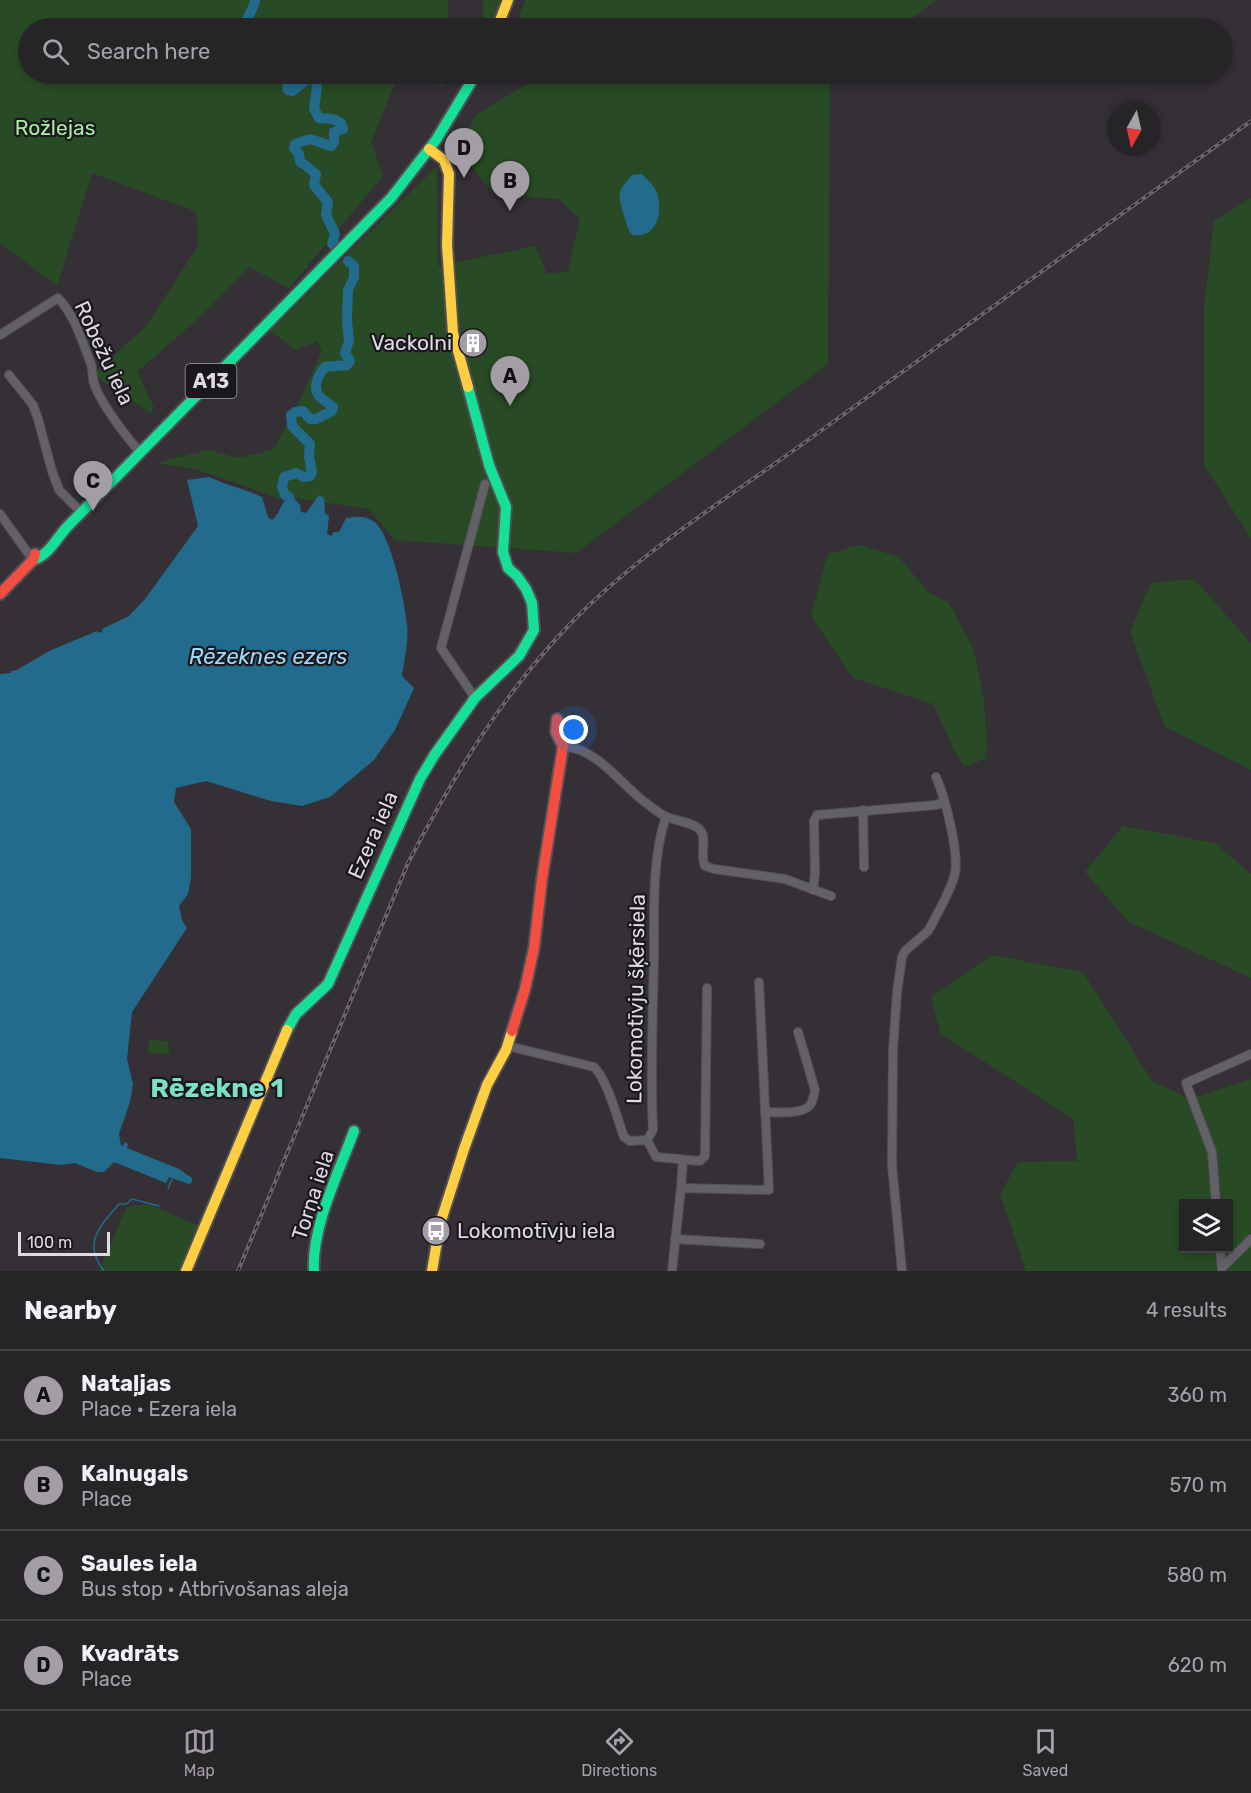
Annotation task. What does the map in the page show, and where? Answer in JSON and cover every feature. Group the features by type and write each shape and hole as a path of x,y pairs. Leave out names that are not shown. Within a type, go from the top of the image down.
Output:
{"street":[{"path":"501,18 508,0"},
{"name":"A13","path":"0,594 33,560 35,554 56,534 61,533 361,230 396,192 429,149 455,112 470,84"},
{"name":"Ezera iela","path":"186,1271 292,1019 300,1008 328,984 420,779 475,698 519,656 534,630 532,603 518,576 508,568 503,552 506,507 489,465 453,333 447,245 449,174 444,160 429,149"},
{"name":"Robežu iela","path":"0,335 58,298 64,304 73,322 91,366 94,384 116,422 140,452"},
{"path":"9,375 33,405 51,471 59,490 81,512"},
{"path":"475,698 441,648 484,484"},
{"path":"0,514 33,560"},
{"path":"432,1271 440,1224 487,1084 508,1046 530,968 563,746 556,732 558,719"},
{"path":"563,746 597,759 631,791 666,817 701,831 702,861 705,866 784,879 831,896"},
{"path":"902,1271 892,1165 893,1050 897,992 902,957 905,951 928,931 954,873 956,854 936,777"},
{"path":"813,890 815,816 821,813 936,805 944,802"},
{"path":"863,810 864,867"},
{"name":"Lokomotīvju šķērsiela","path":"647,1140 653,1130 654,913 658,856 666,817"},
{"path":"681,1188 769,1190 759,982"},
{"path":"672,1271 683,1160 700,1161 705,1155 707,988"},
{"path":"765,1113 801,1111 810,1106 813,1099 815,1090 798,1032"},
{"name":"Lokomotīvju šķērsiela","path":"508,1046 594,1067 600,1074 624,1137 630,1141 647,1140"},
{"path":"1216,1199 1212,1152 1186,1083 1251,1054"},
{"name":"Torņa iela","path":"314,1271 313,1262 324,1213 354,1131"},
{"name":"Lokomotīvju šķērsiela","path":"647,1140 656,1156 683,1160"},
{"path":"675,1239 760,1244"},
{"path":"1222,1270 1251,1239"},
{"path":"1220,1253 1222,1270"}],"green space":[{"name":"Rožlejas","path":"0,0 448,0 448,18 18,18 18,84 396,84 371,142 383,176 289,288 249,267 200,317 137,372 154,408 151,413 93,375 146,326 198,246 197,212 92,173 57,286 0,243"},
{"path":"483,0 501,0 494,18 483,18"},
{"path":"525,0 936,0 913,18 519,18"},
{"path":"527,84 830,84 828,364 576,553 395,540 369,509 289,497 284,500 195,469 156,463 208,450 239,458 274,449 322,351 317,341 296,350 270,331 437,166 438,266 535,246 547,274 568,271 580,219 559,199 494,194 457,149 476,115"},
{"path":"1251,198 1251,538 1204,465 1204,308 1214,221"},
{"path":"859,545 899,557 929,593 949,603 974,650 984,701 987,749 985,759 965,766 956,754 933,704 853,678 811,616 828,554"},
{"path":"1194,579 1251,643 1251,770 1165,727 1130,632 1151,583"},
{"path":"1123,826 1215,843 1251,874 1251,978 1129,922 1085,872"},
{"path":"992,955 1083,972 1152,1081 1190,1099 1251,1079 1251,1271 1026,1271 1000,1194 1018,1162 1077,1161 1073,1119 941,1034 931,997"},
{"path":"149,1040 168,1041 169,1054 148,1053"},
{"path":"148,1204 199,1226 179,1271 99,1271 127,1207"}],"water":[{"path":"642,174 655,189 659,200 659,213 652,230 643,235 632,235 620,203 620,194 632,175"},
{"name":"Rēzeknes ezers","path":"209,477 262,497 268,517 272,520 289,497 294,498 300,505 301,512 306,513 319,495 324,498 325,513 329,516 327,534 331,536 334,532 339,532 346,518 366,518 380,528 396,569 406,615 407,637 402,676 414,688 395,730 374,760 330,797 302,806 271,801 206,781 176,788 174,802 191,829 191,877 188,894 179,906 182,920 187,928 132,1012 127,1059 133,1084 130,1102 119,1134 121,1145 123,1146 125,1142 128,1144 127,1148 179,1169 192,1178 192,1182 189,1184 169,1177 166,1183 114,1162 104,1172 97,1172 75,1163 61,1165 0,1158 0,674 11,673 49,651 97,631 98,633 103,631 102,629 129,616 145,599 198,526 187,480"}],"waterway":[{"path":"248,18 255,0"},
{"path":"287,84 288,90 292,91 301,84"},
{"path":"316,84 314,109 319,118 333,119 341,123 343,129 334,132 334,142 331,146 310,139 295,144 294,148 299,154 300,162 316,174 314,185 328,202 326,215 335,234 332,244"},
{"path":"289,497 285,495 282,487 284,477 296,473 304,477 310,476 312,472 309,457 310,444 292,426 291,415 303,411 310,419 316,419 332,411 333,407 322,399 316,390 318,378 325,367 347,365 350,361 345,353 349,341 348,290 354,277 354,266 348,261"},
{"path":"168,1189 172,1179"},
{"path":"104,1271 94,1252 94,1243 100,1227 112,1212 119,1204 126,1204 132,1199 159,1206"}],"railway":[{"path":"238,1271 408,863 481,737 501,707 546,650 599,596 658,547 1251,121"}],"traffic: fast":[{"path":"33,560 48,551 67,527 391,198 436,140 470,84"},
{"path":"287,1030 296,1014 328,984 420,779 435,754 475,698 519,656 534,630 532,603 526,589 508,568 503,552 506,507 489,465 468,387"},
{"path":"314,1271 314,1254 321,1219 354,1131"}],"traffic: slow":[{"path":"501,18 508,0"},
{"path":"429,149 444,160 449,174 447,245 453,333 468,387"},
{"path":"186,1271 287,1030"},
{"path":"432,1271 440,1224 464,1149 487,1085 506,1050 512,1031"}],"traffic: jam":[{"path":"0,594 33,560 35,554"},
{"path":"512,1031 525,989 534,948 542,879 563,746 556,732 557,719"}],"place":[{"name":"Kvadrāts","path":"464,178"},
{"name":"Kalnugals","path":"510,211"},
{"name":"Vackolni","path":"473,343"},
{"name":"Nataļjas","path":"510,406"},
{"name":"Saules iela","path":"93,511"},
{"name":"Lokomotīvju iela","path":"436,1231"}],"district":[{"name":"Rēzekne 1","path":"217,1088"}]}
